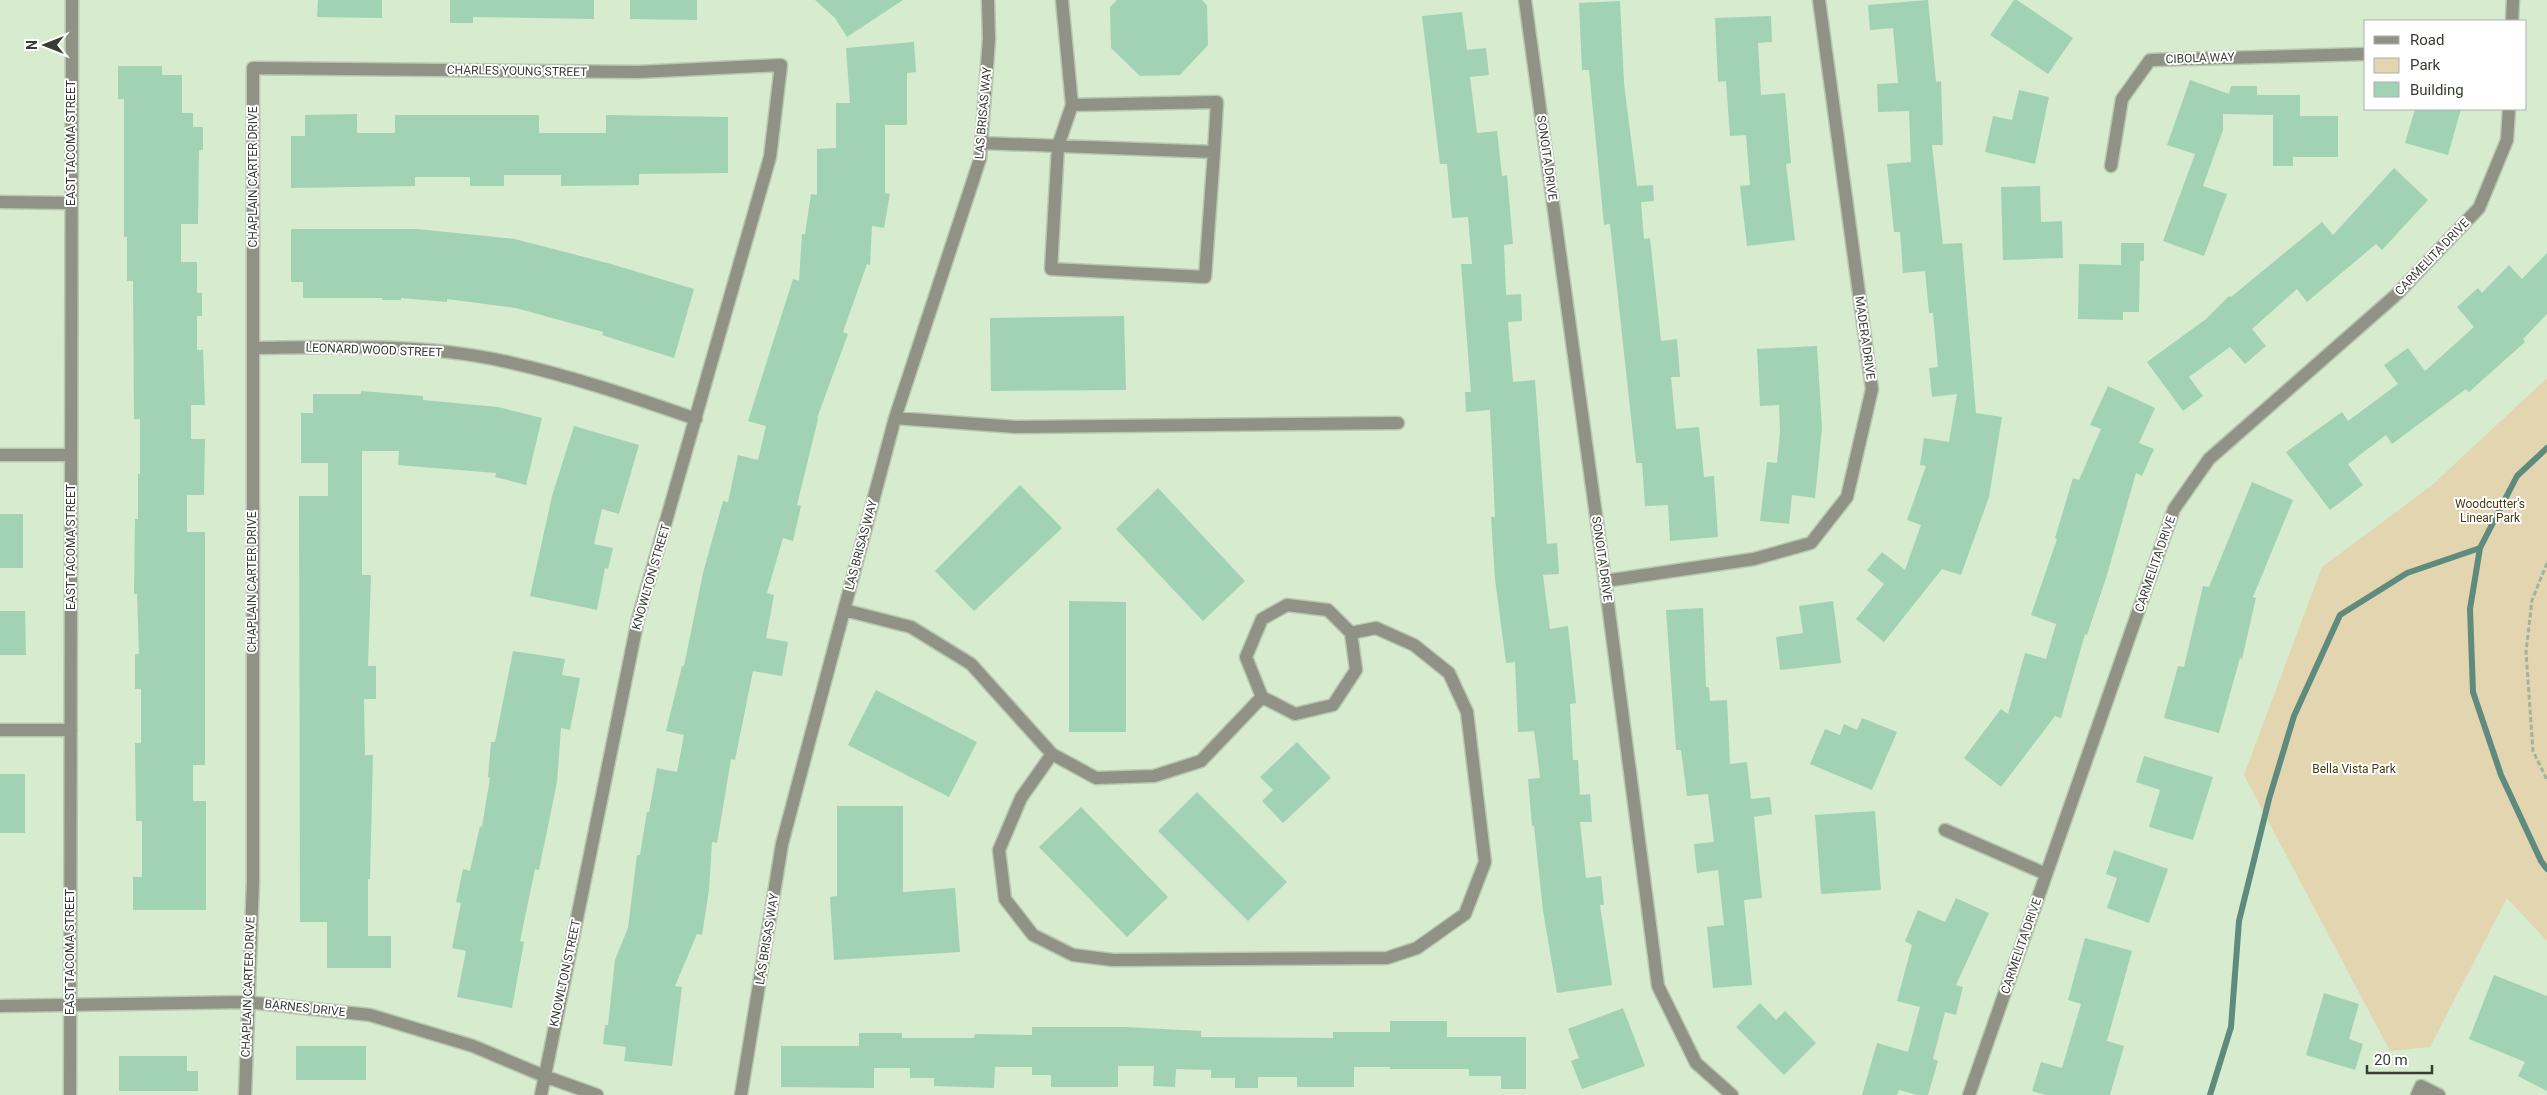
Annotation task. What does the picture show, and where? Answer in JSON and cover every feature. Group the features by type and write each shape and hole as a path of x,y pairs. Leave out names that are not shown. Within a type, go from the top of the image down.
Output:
{"street":[{"name":"EAST TACOMA STREET","path":"70,1095 72,0"},
{"name":"LAS BRISAS WAY","path":"741,1095 782,844 895,418 980,158 989,39 988,0"},
{"path":"1062,0 1072,105 1058,146 1051,269 1205,277 1217,102 1072,105"},
{"name":"SONOITA DRIVE","path":"1525,0 1606,581 1658,986 1696,1063 1732,1095"},
{"name":"MADERA DRIVE","path":"1606,581 1754,559 1811,543 1847,497 1872,388 1819,0"},
{"path":"2512,20 2513,0"},
{"name":"CIBOLA WAY","path":"2111,166 2122,99 2150,60 2364,54"},
{"name":"CHARLES YOUNG STREET","path":"253,68 638,72 781,65"},
{"name":"KNOWLTON STREET","path":"541,1095 638,619 770,157 781,65"},
{"name":"CHAPLAIN CARTER DRIVE","path":"245,1095 253,881 253,68"},
{"name":"CARMELITA DRIVE","path":"1969,1095 2174,510 2209,459 2397,294 2479,208 2507,140 2509,110"},
{"path":"981,143 1214,152"},
{"path":"0,202 71,203"},
{"name":"LEONARD WOOD STREET","path":"253,348 324,347 424,350 502,360 588,382 696,419"},
{"path":"895,418 1016,427 1398,423"},
{"path":"0,455 71,455"},
{"path":"1287,605 1328,610 1351,634 1356,670 1333,705 1295,714 1262,697 1246,657 1262,619 1287,605"},
{"path":"844,610 911,627 970,664 1052,754 1096,778 1154,776 1201,761 1262,697"},
{"path":"1052,754 1021,798 999,850 1005,899 1033,935 1072,955 1113,960 1387,958 1417,948 1465,914 1485,862 1467,712 1449,673 1414,645 1376,628 1351,634"},
{"path":"0,730 71,730"},
{"path":"1944,830 2046,874"},
{"name":"BARNES DRIVE","path":"0,1006 247,1002 370,1015 473,1046 544,1076 597,1095"},
{"path":"2419,1090 2439,1095"}],"path":[{"path":"2547,563 2532,600 2526,652 2533,751 2547,780"}],"green space":[{"name":"Bella Vista Park","path":"2547,378 2547,941 2507,898 2430,1047 2390,1051 2244,775 2322,567 2431,486"}],"building":[{"path":"318,0 382,0 382,18 317,17"},
{"path":"450,0 594,0 594,19 473,17 473,23 450,23"},
{"path":"630,0 697,0 697,20 630,19"},
{"path":"815,0 903,0 847,37 835,18"},
{"path":"1117,0 1202,0 1207,5 1208,45 1180,75 1140,76 1111,48 1110,7"},
{"path":"1928,0 1936,82 1941,81 1943,145 1932,145 1943,244 1962,243 1976,413 2002,417 1989,497 1961,575 1942,569 1884,642 1856,619 1884,584 1867,570 1882,552 1905,570 1921,525 1907,520 1926,466 1920,465 1924,438 1949,442 1957,394 1932,397 1929,368 1938,367 1933,313 1929,313 1925,271 1903,273 1900,232 1894,232 1887,164 1911,162 1909,111 1878,112 1877,84 1898,83 1893,28 1870,30 1868,5"},
{"path":"2014,0 2017,0 2073,38 2048,74 1990,35"},
{"path":"1620,1 1624,83 1637,186 1653,185 1654,201 1641,202 1644,239 1650,238 1661,341 1677,339 1680,377 1671,377 1676,429 1699,427 1704,477 1714,476 1718,537 1670,541 1668,505 1645,506 1642,463 1636,463 1610,224 1604,225 1589,70 1582,70 1579,3"},
{"path":"1462,12 1467,50 1486,48 1489,75 1470,77 1477,133 1497,131 1502,176 1507,175 1513,244 1504,245 1506,295 1521,294 1522,321 1508,322 1513,382 1535,380 1547,544 1557,543 1559,574 1543,575 1550,629 1568,626 1576,703 1570,704 1573,760 1578,760 1580,795 1590,794 1592,822 1580,822 1586,878 1601,876 1604,905 1600,905 1612,985 1557,993 1543,911 1528,779 1540,778 1536,744 1534,731 1518,732 1515,662 1506,663 1495,579 1491,517 1495,517 1490,410 1466,412 1465,392 1471,392 1461,264 1472,264 1468,217 1452,218 1447,164 1440,164 1422,16"},
{"path":"1771,16 1772,42 1758,43 1761,95 1785,93 1791,163 1786,164 1795,240 1747,246 1740,186 1750,185 1746,135 1730,136 1726,81 1718,82 1715,18"},
{"path":"914,42 916,72 907,73 907,125 885,125 885,193 890,194 884,228 872,226 870,265 867,264 843,332 848,334 817,418 797,505 801,506 793,541 783,538 767,593 774,595 766,638 788,642 782,676 753,671 735,760 731,759 717,843 712,842 709,890 702,935 697,934 675,986 682,987 672,1066 624,1061 626,1047 603,1044 605,1025 608,1025 615,960 628,928 637,855 640,855 657,768 677,772 684,735 666,731 682,666 684,666 703,573 723,501 728,502 738,455 758,460 766,426 748,421 793,279 799,281 802,234 805,234 811,194 817,195 817,149 836,148 836,103 850,103 846,48"},
{"path":"118,66 162,66 162,75 182,75 182,113 193,113 193,127 203,127 203,150 199,150 198,224 181,224 181,262 197,262 197,293 202,293 202,316 197,316 197,350 203,350 205,405 191,405 191,439 205,439 204,495 187,495 187,532 205,532 205,765 193,765 193,801 206,801 206,910 133,910 133,877 142,877 142,821 136,821 135,743 141,743 141,689 135,689 135,654 139,654 137,594 134,594 135,519 138,519 138,474 140,474 140,419 134,419 133,281 127,281 127,237 124,237 124,99 118,99"},
{"path":"2190,80 2229,94 2231,86 2257,86 2257,95 2300,95 2300,116 2338,116 2338,157 2293,157 2293,166 2273,166 2273,115 2223,114 2223,130 2203,186 2227,194 2204,256 2163,241 2195,154 2167,145"},
{"path":"2019,90 2049,97 2035,164 1985,152 1993,116 2012,120"},
{"path":"2415,110 2461,110 2448,155 2405,143"},
{"path":"357,114 357,133 395,133 395,115 539,115 539,133 606,133 606,115 728,117 728,173 639,174 639,185 561,186 561,175 504,175 504,186 470,186 470,177 415,177 415,186 291,188 291,136 305,136 305,115"},
{"path":"2394,168 2428,200 2382,250 2376,244 2307,302 2297,289 2252,329 2266,346 2245,364 2230,347 2189,377 2203,396 2183,411 2147,362 2206,319 2229,296 2231,297 2322,222 2333,235"},
{"path":"2040,186 2041,222 2062,221 2063,258 2003,260 2001,187"},
{"path":"291,229 417,229 515,239 611,264 694,289 674,358 602,335 603,332 516,308 447,299 447,302 401,298 401,300 382,300 382,298 303,298 303,282 291,282"},
{"path":"2121,243 2144,243 2144,261 2140,261 2139,312 2123,312 2123,320 2078,319 2079,264 2121,265"},
{"path":"2547,253 2547,314 2523,339 2525,342 2469,392 2466,389 2392,444 2386,435 2348,464 2363,485 2330,510 2286,452 2342,412 2348,421 2398,384 2384,365 2408,348 2425,371 2474,327 2457,307 2478,288 2482,293 2509,265 2522,279"},
{"path":"1124,316 1126,390 991,391 990,318"},
{"path":"1817,346 1822,428 1815,498 1792,495 1789,524 1760,521 1767,462 1777,463 1780,432 1779,405 1760,406 1757,349"},
{"path":"2108,386 2155,408 2139,443 2154,449 2142,476 2136,473 2107,575 2087,635 2085,634 2061,718 2055,716 2001,787 1964,758 2001,709 2008,714 2025,653 2046,659 2056,624 2031,615 2057,539 2055,538 2073,478 2079,480 2101,429 2090,425"},
{"path":"361,391 423,396 423,400 498,407 542,418 526,485 495,477 496,473 398,465 399,451 362,451 362,575 371,575 368,666 376,666 376,699 364,699 365,755 373,755 370,879 368,879 368,936 391,936 391,968 327,968 327,922 300,922 299,496 328,496 328,463 301,463 301,413 313,413 313,394 361,394"},
{"path":"574,426 639,445 619,514 602,509 594,544 613,548 608,569 605,568 597,610 530,596 552,496"},
{"path":"2252,482 2293,500 2253,597 2256,598 2242,659 2240,658 2219,733 2164,718 2178,666 2184,667 2203,586 2209,587"},
{"path":"1020,485 1062,528 974,611 935,571"},
{"path":"1158,488 1245,581 1203,621 1116,529"},
{"path":"0,514 23,514 23,568 0,568"},
{"path":"1069,601 1126,602 1126,732 1069,732"},
{"path":"1833,601 1841,663 1780,670 1776,637 1803,633 1799,606"},
{"path":"1703,608 1706,687 1709,687 1710,701 1727,700 1730,764 1747,762 1751,799 1770,797 1772,814 1754,817 1762,898 1744,900 1752,985 1713,988 1707,927 1724,925 1718,870 1697,873 1694,844 1714,842 1708,794 1687,796 1681,750 1676,750 1666,610"},
{"path":"0,611 25,611 26,655 0,655"},
{"path":"513,651 565,659 562,675 580,678 570,730 561,728 557,782 539,870 535,869 520,941 524,942 512,1008 457,997 466,951 452,948 461,903 456,902 463,869 470,871 480,826 482,827 490,778 488,777 491,742 495,742"},
{"path":"876,690 977,742 949,797 848,745"},
{"path":"1862,718 1897,732 1872,790 1810,764 1825,729 1840,735 1844,724 1857,730"},
{"path":"1297,742 1331,778 1283,823 1262,801 1273,790 1260,777"},
{"path":"2144,756 2213,777 2193,840 2149,827 2160,790 2136,782"},
{"path":"0,774 25,774 25,833 0,833"},
{"path":"1197,792 1287,882 1248,921 1158,831"},
{"path":"837,806 903,806 903,892 955,888 960,952 834,960 830,897 837,896"},
{"path":"1081,807 1168,897 1127,937 1039,847"},
{"path":"1875,811 1881,890 1821,894 1815,815"},
{"path":"2114,850 2168,869 2149,923 2107,908 2117,878 2106,874"},
{"path":"1956,898 1989,913 1956,985 1963,987 1956,1015 1945,1012 1933,1059 1938,1061 1928,1095 1917,1095 1899,1090 1897,1095 1862,1095 1877,1043 1908,1052 1920,1007 1897,1001 1912,945 1905,941 1918,910 1945,922"},
{"path":"2085,938 2132,951 2107,1041 2124,1046 2110,1095 2046,1095 2032,1091 2041,1062 2062,1068 2081,1004 2068,1000"},
{"path":"2494,975 2547,996 2547,1091 2518,1076 2525,1062 2469,1039"},
{"path":"2324,993 2359,1004 2349,1039 2363,1044 2355,1070 2306,1055"},
{"path":"1760,1003 1776,1020 1785,1011 1816,1043 1784,1075 1736,1027"},
{"path":"1623,1008 1645,1066 1582,1089 1571,1061 1579,1058 1568,1029"},
{"path":"1390,1021 1447,1021 1447,1037 1526,1037 1526,1089 1501,1089 1501,1076 1469,1076 1469,1069 1390,1069 1390,1067 1354,1067 1354,1087 1297,1087 1297,1077 1258,1077 1258,1088 1235,1088 1235,1078 1211,1078 1211,1070 1176,1069 1175,1087 1153,1086 1154,1066 1118,1066 1118,1087 1051,1087 1051,1075 1032,1075 1032,1067 995,1067 994,1088 934,1086 934,1078 910,1078 910,1068 874,1068 874,1088 781,1087 781,1046 859,1046 859,1033 902,1033 902,1038 974,1038 975,1034 1032,1035 1032,1027 1125,1027 1201,1031 1201,1037 1333,1038 1333,1032 1390,1032"},
{"path":"296,1046 366,1046 366,1080 296,1080"},
{"path":"119,1056 187,1056 187,1071 198,1071 198,1091 119,1091"}],"waterway":[{"path":"2547,448 2517,476 2480,548 2470,609 2473,692 2501,775 2541,861 2547,869"},
{"path":"2210,1095 2231,1027 2239,921 2269,799 2294,716 2340,615 2407,573 2480,548"}],"park label":[{"name":"Woodcutter's Linear Park","path":"2490,511"}]}
